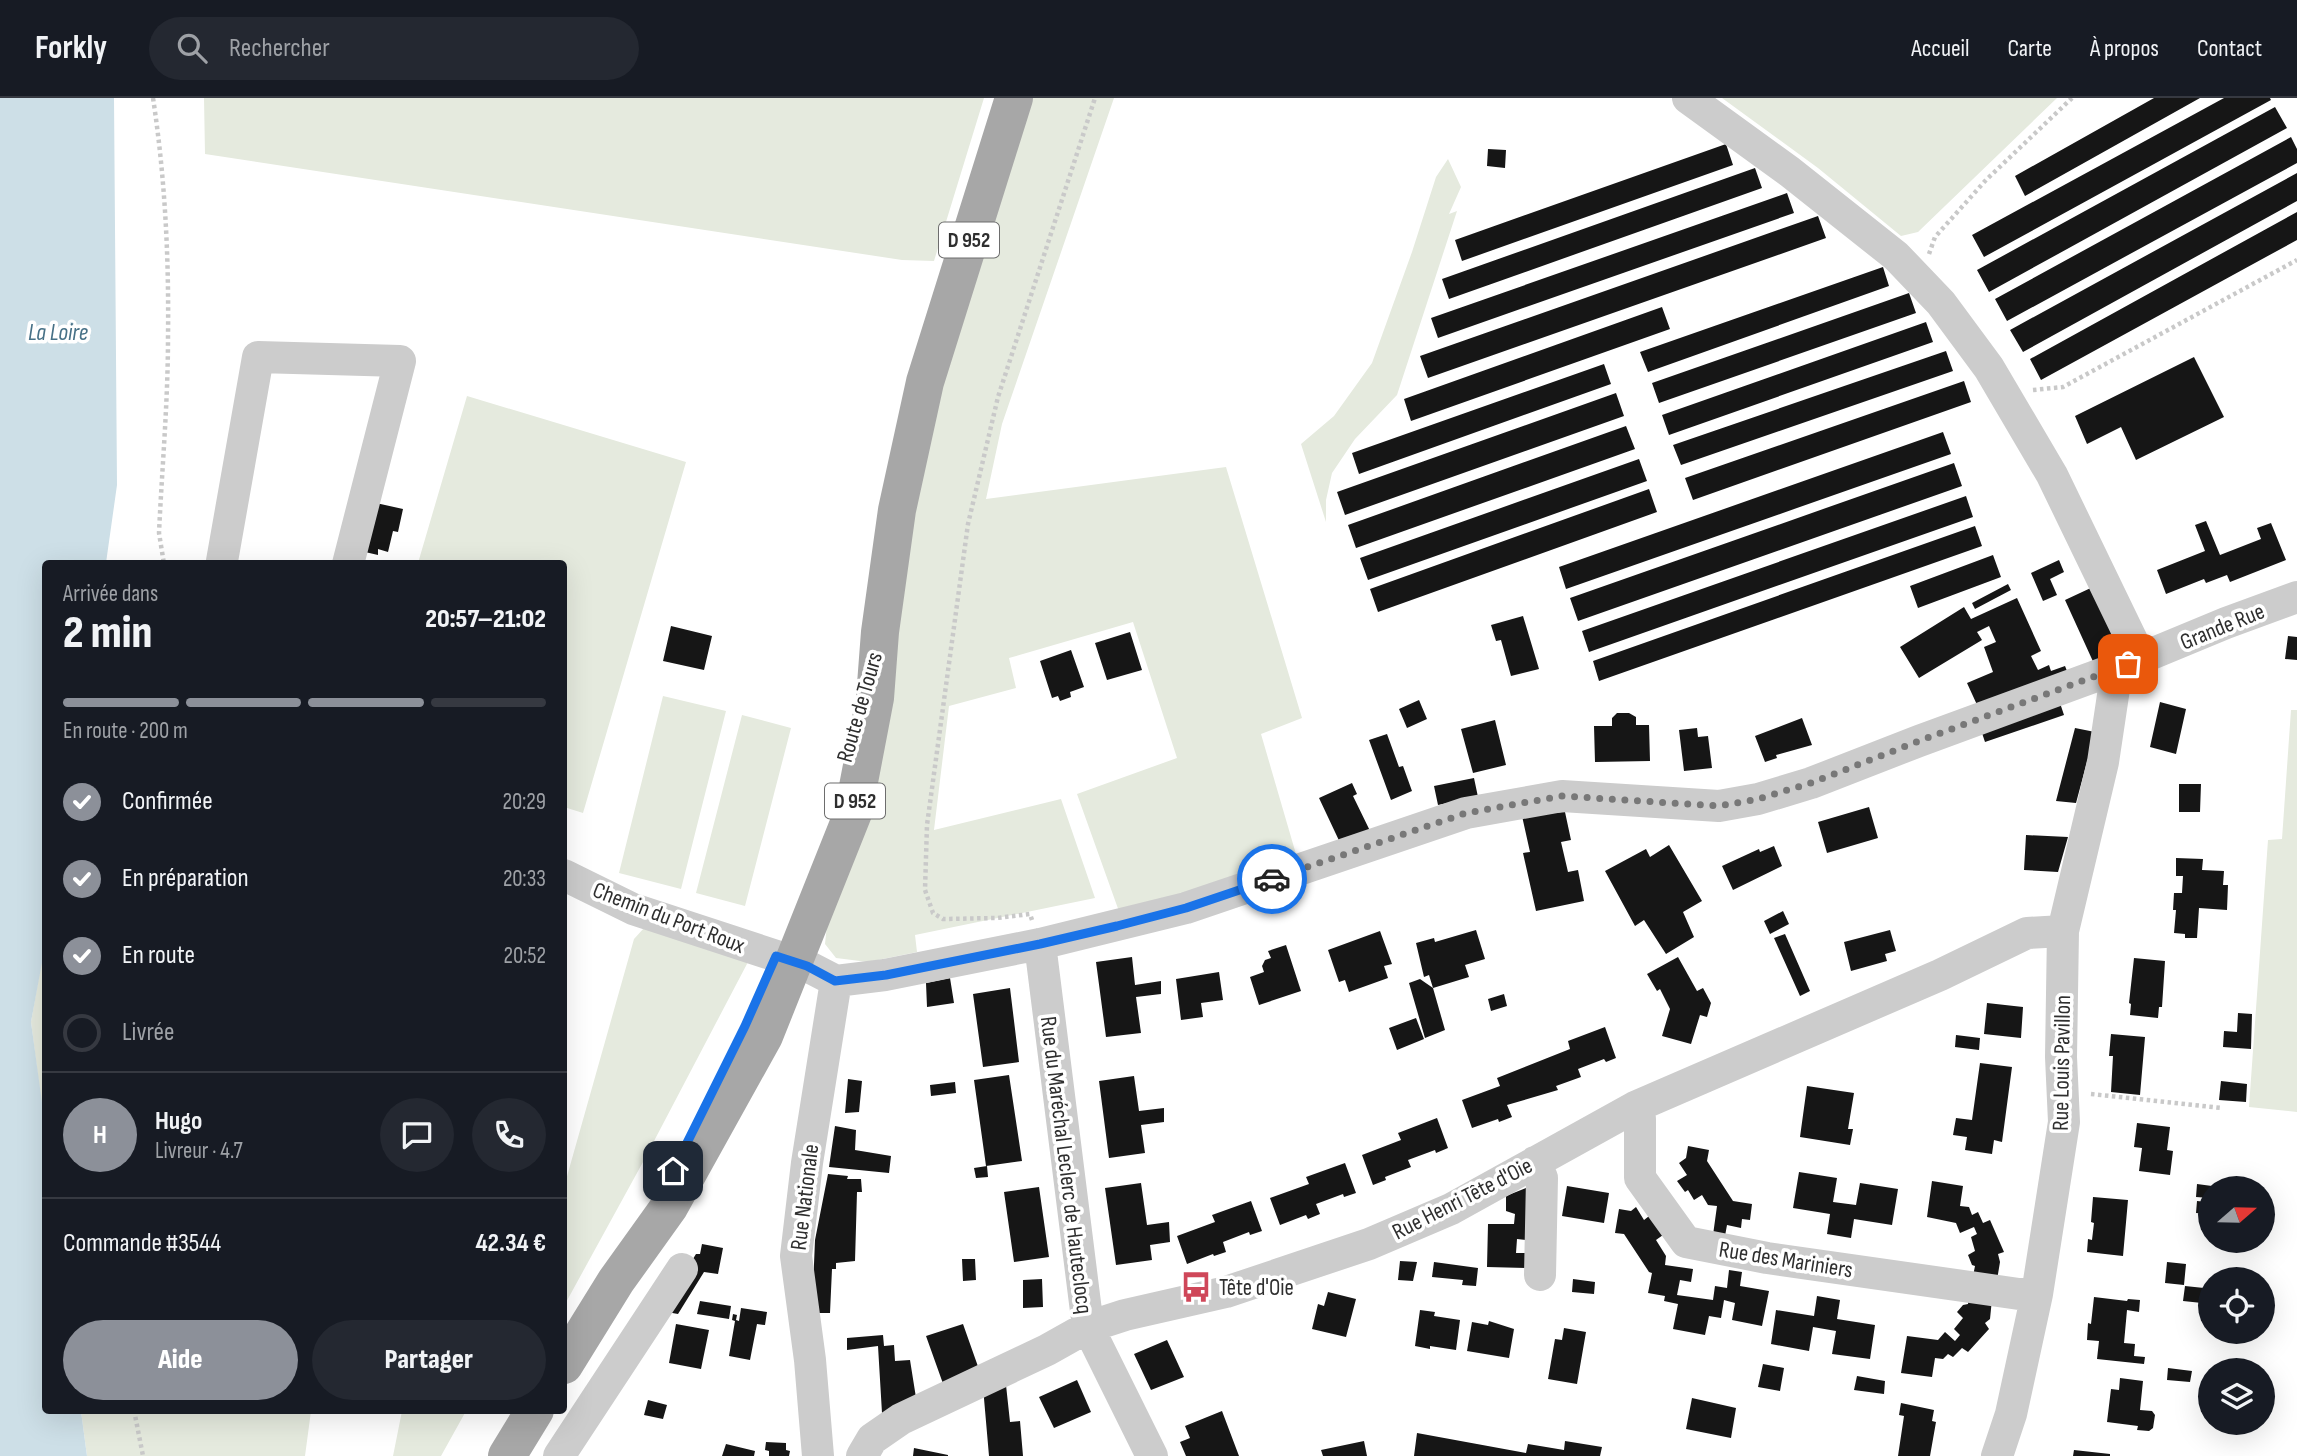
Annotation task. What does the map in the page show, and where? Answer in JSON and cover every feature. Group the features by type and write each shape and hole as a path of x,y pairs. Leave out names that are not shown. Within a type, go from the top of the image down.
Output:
{"main road":[{"name":"Route de Tours","path":"567,1360 617,1281 745,1026 785,959 880,632 897,510 925,382 1014,98"},
{"path":"507,1456 533,1414"}],"street":[{"path":"1688,98 1790,172 1896,256 1941,303 1989,368 2052,475 2128,664"},
{"path":"222,560 258,356 400,361 349,560"},
{"name":"Grande Rue","path":"835,981 886,975 1040,944 1186,908 1466,813 1562,796 1719,806 1758,799 1811,783 2128,664 2226,622 2297,597"},
{"name":"Rue Louis Pavillon","path":"1997,1456 2011,1414 2037,1294 2064,1122 2063,930 2103,762 2115,682 2128,664"},
{"name":"Chemin du Port Roux","path":"567,876 633,909 785,959"},
{"name":"Rue Henri Tête d'Oie","path":"862,1456 872,1439 901,1419 1039,1354 1088,1327 1125,1315 1226,1292 1369,1244 1451,1209 1634,1107 1940,975 2027,933 2063,930"},
{"name":"Rue du Maréchal Leclerc de Hauteclocq","path":"1040,944 1088,1327 1152,1456"},
{"path":"785,959 835,981"},
{"name":"Rue Nationale","path":"818,1456 810,1360 796,1256 807,1163 835,981"},
{"name":"Rue des Mariniers","path":"1634,1107 1640,1119 1640,1178 1686,1242 1767,1258 2019,1294 2037,1294"},
{"path":"1535,1162 1542,1178 1540,1275"},
{"path":"559,1456 682,1269"}],"path":[{"path":"153,98 161,147 167,254 168,337 159,533 163,560"},
{"path":"1040,944 1030,914 943,919 933,913 925,890 927,825 968,524 998,397 1094,98"},
{"path":"1920,281 1935,237 1986,180 2072,98"},
{"path":"2007,398 2028,391 2063,387 2297,260"},
{"path":"2062,1091 2222,1108"},
{"path":"135,1414 143,1456"}],"shaded area":[{"path":"204,98 984,98 934,261 902,260 205,154"},
{"path":"1032,98 1114,98 1002,424 986,499 1226,467 1302,718 1261,734 1298,861 1121,917 1077,794 1177,758 1133,622 1009,658 1016,688 949,706 934,830 1061,799 1095,898 915,935 917,952 868,962 836,958 825,944 827,925 898,613 930,426"},
{"path":"1722,98 2057,98 1918,232 1901,236 1818,168"},
{"path":"1448,159 1461,187 1449,214 1457,211 1397,395 1355,439 1332,473 1326,500 1326,522 1301,444 1334,416 1372,363 1436,177"},
{"path":"467,396 686,462 583,813 567,808 567,560 419,560"},
{"path":"663,696 726,711 681,889 619,873"},
{"path":"2291,710 2297,710 2297,1112 2249,1107 2268,840 2282,839"},
{"path":"742,715 791,728 745,906 696,893"},
{"path":"644,928 748,962 567,1301 567,1176 634,939"},
{"path":"42,958 42,1108 31,1022"},
{"path":"82,1414 311,1414 305,1456 87,1456"},
{"path":"401,1414 464,1414 441,1456 393,1456"}],"water":[{"name":"La Loire","path":"0,98 114,98 117,485 106,560 42,560 42,963 31,1022 42,1103 42,1414 81,1414 87,1456 0,1456"}],"building":[{"path":"2154,98 2200,98 2025,196 2015,176"},
{"path":"2224,98 2271,100 1984,257 1972,235"},
{"path":"2275,107 2287,128 1989,292 1977,270"},
{"path":"2291,137 2297,149 2297,163 2007,321 1995,299"},
{"path":"1726,144 1733,165 1462,261 1455,240"},
{"path":"1488,149 1506,150 1505,168 1487,166"},
{"path":"1755,168 1762,188 1449,299 1442,279"},
{"path":"2297,173 2297,201 2023,352 2010,330"},
{"path":"1787,193 1794,213 1438,338 1431,318"},
{"path":"2297,212 2297,240 2041,380 2030,359"},
{"path":"1818,216 1826,238 1428,378 1420,356"},
{"path":"1883,267 1889,286 1648,372 1640,352"},
{"path":"1909,293 1916,313 1659,403 1652,383"},
{"path":"1662,307 1670,329 1411,421 1404,399"},
{"path":"1926,322 1933,342 1669,435 1662,415"},
{"path":"1946,351 1953,371 1681,465 1673,445"},
{"path":"2194,357 2224,417 2136,460 2121,427 2087,444 2075,416"},
{"path":"1604,364 1611,384 1359,474 1352,453"},
{"path":"1964,381 1971,402 1693,500 1685,478"},
{"path":"1616,393 1624,416 1345,515 1337,492"},
{"path":"1626,426 1635,449 1356,548 1348,525"},
{"path":"1943,432 1951,454 1566,589 1559,567"},
{"path":"1639,459 1647,481 1368,580 1360,558"},
{"path":"1954,463 1962,486 1578,621 1570,598"},
{"path":"1649,489 1657,512 1378,612 1370,589"},
{"path":"1966,496 1973,517 1589,652 1582,631"},
{"path":"376,503 403,509 398,532 393,531 388,552 378,549 378,555 365,552"},
{"path":"2206,521 2220,555 2261,539 2257,528 2271,523 2286,560 2230,582 2227,575 2206,583 2204,579 2166,594 2157,570 2205,551 2195,525"},
{"path":"1975,526 1982,546 1599,681 1593,661"},
{"path":"1993,555 2001,577 1918,608 1910,586"},
{"path":"2059,560 2064,572 2050,579 2057,595 2043,601 2031,573"},
{"path":"2008,584 2011,590 1975,609 1972,603"},
{"path":"2095,586 2126,655 2096,668 2065,600"},
{"path":"2017,598 2041,651 2031,656 2038,670 2049,665 2051,671 2065,666 2067,671 1978,707 1967,683 1993,672 1984,647 1996,642 1989,626 1977,632 1982,640 1919,678 1900,647 1964,607 1971,619"},
{"path":"1523,616 1539,669 1511,676 1501,640 1496,641 1491,625"},
{"path":"671,626 712,636 704,670 663,661"},
{"path":"1130,632 1142,670 1107,680 1095,643"},
{"path":"2288,636 2297,637 2297,660 2285,659"},
{"path":"1071,650 1084,687 1070,692 1071,697 1060,701 1058,696 1052,698 1040,661"},
{"path":"1419,700 1427,719 1407,728 1399,709"},
{"path":"2059,700 2064,715 1985,742 1980,727"},
{"path":"2160,702 2186,709 2176,754 2150,747"},
{"path":"1617,713 1629,713 1636,717 1636,725 1649,725 1650,761 1595,762 1594,726 1612,726 1612,718"},
{"path":"1802,718 1812,745 1776,755 1777,758 1765,762 1755,736"},
{"path":"1495,720 1506,765 1473,773 1461,729"},
{"path":"1697,728 1698,737 1708,736 1712,768 1684,771 1679,730"},
{"path":"2075,728 2095,732 2076,803 2056,801"},
{"path":"1387,734 1399,767 1403,766 1412,791 1391,800 1369,740"},
{"path":"1474,778 1478,797 1438,805 1434,786"},
{"path":"1352,783 1357,794 1353,796 1372,835 1343,849 1319,798"},
{"path":"2179,784 2201,784 2200,812 2179,812"},
{"path":"1869,807 1878,838 1827,853 1818,822"},
{"path":"1565,812 1571,840 1561,842 1568,872 1578,870 1584,901 1536,911 1523,853 1530,852 1522,816"},
{"path":"2026,835 2068,837 2058,872 2024,870"},
{"path":"1669,845 1702,901 1683,912 1694,937 1666,954 1644,920 1635,926 1605,871 1646,849 1650,857"},
{"path":"1774,846 1782,866 1733,890 1722,866 1759,849 1760,852"},
{"path":"2176,858 2203,859 2202,870 2224,871 2223,885 2228,885 2227,910 2199,908 2197,938 2185,938 2185,934 2174,933 2174,893 2182,893 2183,876 2176,876"},
{"path":"1783,911 1789,924 1770,934 1764,921"},
{"path":"1476,930 1485,959 1465,965 1469,977 1433,988 1429,975 1424,977 1416,943 1434,938 1435,942"},
{"path":"1890,930 1896,951 1885,954 1887,961 1851,971 1844,942"},
{"path":"1380,931 1392,964 1384,966 1388,978 1349,992 1345,980 1339,982 1328,950"},
{"path":"1785,934 1810,991 1800,996 1774,938"},
{"path":"1286,945 1301,991 1259,1005 1250,977 1264,972 1262,966 1265,960 1271,958 1268,951"},
{"path":"1132,957 1135,985 1161,981 1161,994 1136,997 1141,1033 1106,1037 1096,962"},
{"path":"1678,957 1697,991 1703,988 1711,1003 1707,1017 1700,1015 1691,1044 1662,1036 1670,1009 1660,989 1657,991 1647,974"},
{"path":"2134,958 2165,961 2162,1007 2159,1007 2158,1018 2130,1015"},
{"path":"1219,972 1223,1000 1201,1003 1203,1017 1181,1020 1176,979"},
{"path":"950,978 954,1003 927,1007 926,983"},
{"path":"1420,979 1433,988 1445,1030 1425,1038 1409,983"},
{"path":"1010,988 1019,1062 983,1067 973,994"},
{"path":"1504,994 1507,1006 1491,1011 1488,999"},
{"path":"1987,1003 2023,1007 2021,1038 1984,1034"},
{"path":"2238,1013 2252,1014 2251,1049 2223,1047 2224,1031 2237,1032"},
{"path":"1416,1018 1424,1039 1397,1050 1389,1028"},
{"path":"1605,1027 1616,1058 1606,1062 1604,1059 1578,1069 1581,1077 1556,1086 1558,1090 1507,1105 1512,1117 1472,1128 1462,1100 1500,1086 1497,1078 1570,1049 1568,1041"},
{"path":"2111,1034 2145,1037 2140,1095 2111,1092"},
{"path":"1956,1035 1980,1038 1979,1050 1955,1047"},
{"path":"1980,1063 2012,1067 2002,1142 1994,1140 1992,1154 1965,1150 1967,1137 1953,1135 1956,1118 1972,1120"},
{"path":"1009,1075 1022,1161 986,1166 974,1080"},
{"path":"1134,1076 1139,1111 1164,1108 1164,1122 1141,1125 1145,1153 1109,1158 1099,1081"},
{"path":"848,1079 862,1081 859,1112 845,1113"},
{"path":"2221,1081 2247,1084 2246,1102 2219,1100"},
{"path":"955,1082 956,1093 931,1096 930,1085"},
{"path":"1807,1086 1854,1093 1848,1129 1853,1129 1850,1145 1800,1137"},
{"path":"1437,1118 1448,1148 1408,1160 1411,1167 1373,1185 1362,1155 1401,1140 1398,1133"},
{"path":"2137,1123 2170,1127 2167,1150 2173,1151 2170,1175 2139,1171 2142,1148 2134,1147"},
{"path":"835,1126 856,1130 855,1150 891,1156 889,1173 829,1167"},
{"path":"1688,1146 1709,1150 1707,1161 1733,1201 1752,1204 1750,1220 1742,1219 1741,1228 1727,1225 1725,1236 1713,1235 1717,1206 1708,1205 1702,1195 1694,1200 1688,1190 1685,1192 1677,1181 1687,1175 1679,1163 1686,1158"},
{"path":"1345,1163 1356,1193 1344,1197 1343,1194 1316,1204 1320,1214 1308,1219 1306,1215 1280,1225 1270,1198 1309,1184 1306,1177"},
{"path":"987,1166 988,1177 976,1178 974,1168"},
{"path":"1799,1172 1837,1178 1833,1202 1856,1205 1860,1183 1898,1189 1892,1225 1854,1219 1851,1238 1827,1234 1830,1214 1793,1208"},
{"path":"828,1174 861,1179 862,1192 857,1192 855,1261 836,1263 836,1269 832,1269 830,1313 812,1313 815,1240"},
{"path":"1932,1181 1963,1186 1960,1206 1969,1207 1972,1215 1978,1212 1983,1223 1990,1220 2004,1252 1998,1254 2000,1262 1997,1280 1973,1276 1975,1266 1968,1255 1975,1251 1971,1237 1977,1234 1974,1227 1960,1233 1956,1223 1927,1217"},
{"path":"1141,1183 1147,1225 1169,1222 1170,1242 1150,1245 1152,1260 1116,1265 1105,1188"},
{"path":"1531,1186 1527,1240 1517,1239 1516,1253 1531,1253 1530,1268 1487,1267 1488,1224 1514,1224 1515,1214 1506,1211 1506,1196"},
{"path":"1567,1186 1609,1193 1604,1223 1562,1216"},
{"path":"1039,1187 1049,1257 1014,1262 1004,1192"},
{"path":"2093,1197 2128,1200 2123,1256 2087,1252 2094,1223 2091,1222"},
{"path":"1251,1201 1262,1231 1250,1235 1249,1232 1223,1242 1226,1252 1187,1264 1177,1236 1215,1222 1212,1215"},
{"path":"1636,1207 1644,1220 1653,1213 1663,1235 1656,1240 1666,1256 1665,1265 1693,1269 1691,1282 1680,1280 1677,1295 1713,1300 1715,1286 1727,1288 1729,1270 1742,1272 1740,1286 1769,1291 1762,1326 1732,1320 1735,1303 1724,1300 1721,1318 1709,1316 1705,1335 1673,1329 1678,1304 1664,1301 1665,1296 1648,1293 1652,1273 1624,1234 1615,1233 1619,1209 1631,1211"},
{"path":"702,1244 723,1248 718,1274 704,1272 678,1314 661,1311 696,1254 700,1254"},
{"path":"962,1259 975,1259 976,1280 963,1281"},
{"path":"1400,1261 1417,1262 1413,1281 1398,1280"},
{"path":"1434,1262 1478,1268 1476,1286 1462,1285 1463,1280 1432,1277"},
{"path":"2167,1262 2186,1264 2184,1285 2165,1283"},
{"path":"1042,1279 1043,1307 1023,1308 1023,1280"},
{"path":"1573,1279 1595,1282 1594,1294 1572,1292"},
{"path":"2185,1286 2198,1287 2198,1303 2183,1301"},
{"path":"1328,1292 1356,1299 1346,1337 1312,1329 1318,1304 1324,1306"},
{"path":"1817,1296 1840,1300 1837,1319 1875,1325 1870,1359 1832,1354 1836,1331 1813,1327 1809,1351 1771,1344 1776,1310 1814,1316"},
{"path":"1969,1296 1992,1299 1990,1319 1985,1323 1989,1329 1968,1352 1962,1348 1953,1357 1948,1354 1943,1359 1935,1358 1932,1377 1901,1373 1907,1336 1938,1340 1945,1332 1955,1341 1960,1335 1954,1329 1963,1318 1957,1312 1963,1305 1968,1304"},
{"path":"2094,1297 2140,1300 2139,1312 2127,1310 2124,1343 2135,1344 2134,1356 2145,1357 2144,1364 2097,1359 2099,1341 2087,1340"},
{"path":"700,1301 731,1306 729,1319 697,1314"},
{"path":"741,1308 767,1312 765,1325 757,1324 750,1360 729,1356 735,1321 732,1320 733,1314 737,1315 736,1320 739,1321"},
{"path":"1420,1310 1435,1312 1434,1316 1460,1320 1456,1350 1415,1346"},
{"path":"1489,1321 1514,1329 1509,1358 1467,1351 1472,1322 1488,1325"},
{"path":"676,1324 709,1330 701,1369 669,1363"},
{"path":"963,1324 981,1375 946,1392 926,1336"},
{"path":"1564,1328 1586,1332 1577,1384 1548,1379 1555,1339 1562,1340"},
{"path":"883,1335 884,1346 894,1345 895,1361 910,1360 917,1404 882,1413 878,1346 847,1350 847,1338"},
{"path":"1167,1340 1184,1377 1151,1390 1134,1354"},
{"path":"1763,1364 1784,1368 1780,1391 1758,1387"},
{"path":"2168,1368 2192,1371 2190,1382 2167,1380"},
{"path":"1857,1376 1885,1381 1884,1394 1854,1390"},
{"path":"2120,1378 2143,1381 2140,1410 2152,1411 2155,1415 2153,1428 2149,1431 2137,1430 2138,1426 2107,1422 2111,1389 2119,1390"},
{"path":"1077,1380 1091,1412 1054,1428 1039,1397"},
{"path":"1006,1385 1010,1422 1020,1421 1023,1456 989,1456 983,1387"},
{"path":"1692,1398 1736,1408 1731,1438 1686,1429"},
{"path":"648,1400 667,1405 663,1419 644,1415"},
{"path":"1901,1403 1934,1410 1932,1421 1936,1422 1930,1456 1898,1456 1904,1416 1899,1415"},
{"path":"1222,1411 1239,1456 1186,1456 1180,1442 1190,1438 1185,1426"},
{"path":"1417,1433 1526,1453 1528,1444 1564,1450 1565,1441 1602,1447 1600,1456 1414,1456"},
{"path":"1364,1441 1367,1456 1323,1456 1321,1450"},
{"path":"766,1442 786,1443 789,1456 769,1456 769,1451 765,1450"},
{"path":"726,1444 755,1451 754,1456 722,1456"},
{"path":"914,1448 948,1455 948,1456 913,1456"},
{"path":"2074,1450 2110,1454 2110,1456 2073,1456"}],"way so far":[{"path":"1272,879 1466,813 1516,803 1562,796 1719,806 1758,799 1811,783 2128,664"}],"place":[{"name":"Tête d'Oie","path":"1196,1287"}],"route":[{"path":"673,1171 745,1026 776,956 807,966 835,981 886,975 1117,926 1186,908 1272,879"}]}
